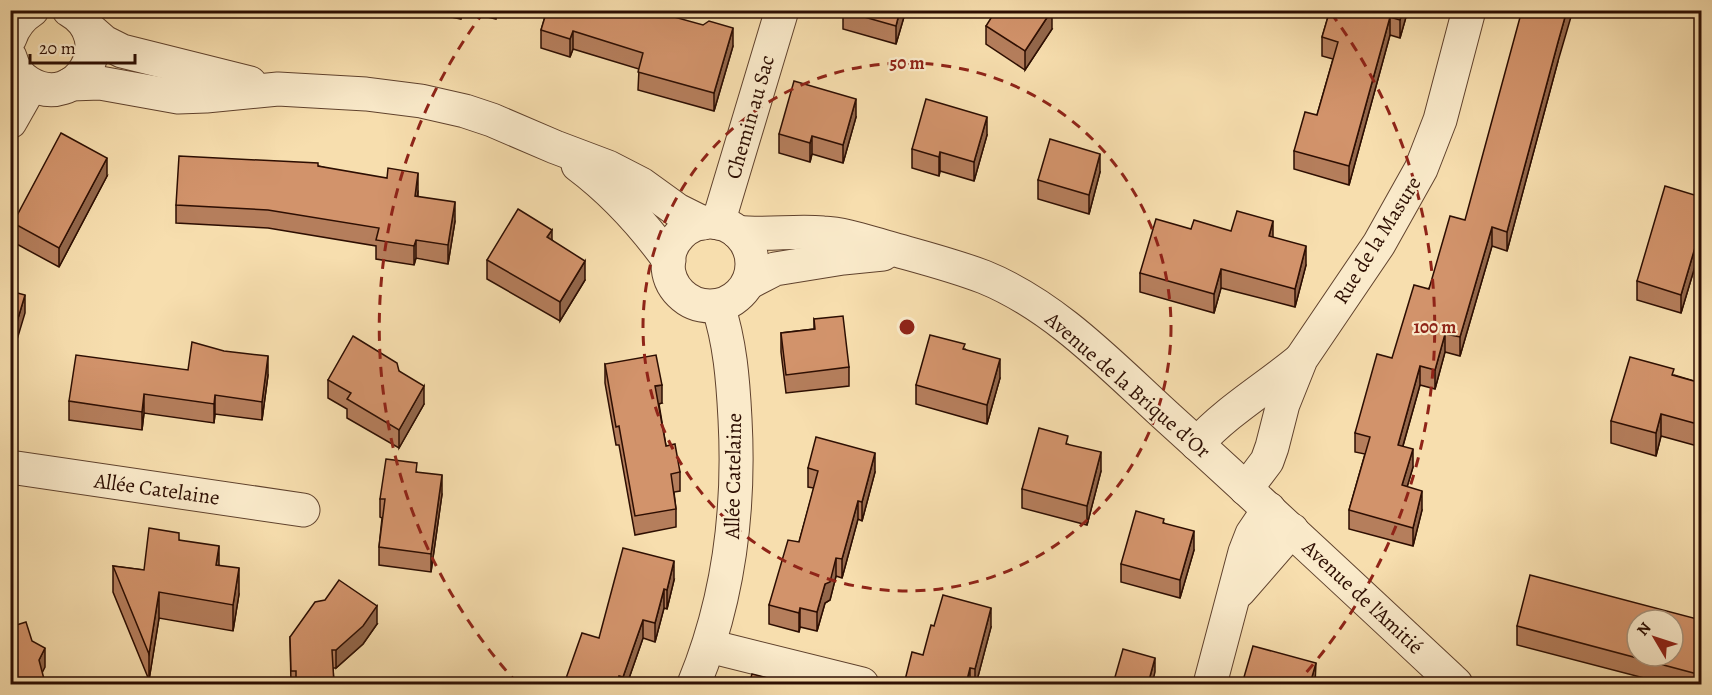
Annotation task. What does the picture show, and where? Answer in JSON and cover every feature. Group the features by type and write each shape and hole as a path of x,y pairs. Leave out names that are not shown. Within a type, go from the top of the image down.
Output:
{"street":[{"name":"Chemin au Sac","path":"719,226 782,10"},
{"name":"Rue de la Masure","path":"1210,684 1233,600 1246,582 1269,510 1267,461 1283,404 1301,359 1379,244 1421,169 1440,120 1469,10"},
{"path":"10,38 14,27 29,11"},
{"name":"Avenue de la Brique d'Or","path":"79,19 104,42 122,51 225,78 278,88 356,93 421,101 465,111 624,174 677,210 719,226 759,235 825,233 842,235 909,253 986,278 1031,303 1080,339 1269,510"},
{"path":"71,84 83,75 90,63 93,49 79,19"},
{"path":"10,57 19,75 31,85 10,122"},
{"name":"Avenue de la Brique d'Or","path":"31,85 51,90 71,84 100,83 160,94 192,97 278,88"},
{"name":"Avenue de la Brique d'Or","path":"555,147 593,176 633,214 669,260"},
{"path":"719,226 746,242 751,256 752,270 748,283 732,300 718,306 695,303 682,295 670,276 669,260 673,245 688,228 719,226"},
{"name":"Avenue de la Brique d'Or","path":"748,283 775,269 860,256 909,253"},
{"name":"Allée Catelaine","path":"694,684 709,646 727,576 732,548 736,492 733,380 724,324 718,306"},
{"name":"Rue de la Masure","path":"1197,444 1217,422 1270,385 1301,359"},
{"name":"Allée Catelaine","path":"10,468 303,510"},
{"name":"Avenue de l'Amitié","path":"1269,510 1456,684"},
{"path":"709,646 862,684"}],"building":[{"path":"547,10 649,10 703,25 709,21 733,28 714,93 638,72 643,53 573,31 570,39 541,30"},
{"path":"843,10 900,10 896,26 843,11"},
{"path":"996,10 1052,10 1025,51 986,26"},
{"path":"1330,10 1403,10 1400,20 1390,17 1349,166 1294,151 1305,112 1317,115 1338,42 1322,37"},
{"path":"1522,10 1567,10 1507,232 1492,227 1460,337 1445,334 1435,370 1420,366 1398,445 1413,449 1402,485 1422,491 1413,528 1349,510 1370,437 1355,433 1377,354 1392,358 1414,285 1429,289 1450,216 1465,220"},
{"path":"794,81 856,99 843,145 812,136 810,143 779,134"},
{"path":"926,99 987,117 974,162 940,152 939,157 912,149"},
{"path":"61,133 107,158 59,248 13,223"},
{"path":"1050,139 1100,154 1089,195 1038,180"},
{"path":"179,156 318,163 318,166 387,178 388,168 418,173 415,196 455,202 448,245 416,240 414,246 376,240 379,228 268,210 176,205"},
{"path":"1665,186 1701,197 1701,235 1699,234 1681,295 1637,281"},
{"path":"518,209 552,230 547,237 585,261 560,302 487,260"},
{"path":"1237,211 1273,221 1269,236 1306,246 1295,289 1221,269 1214,294 1140,273 1156,219 1191,229 1194,220 1231,231"},
{"path":"10,291 25,295 10,345"},
{"path":"843,316 849,367 786,375 781,333 815,329 814,319"},
{"path":"930,335 965,344 963,349 1000,359 987,405 916,385"},
{"path":"353,336 397,363 399,371 424,386 399,430 347,399 351,393 328,380"},
{"path":"192,342 224,351 268,356 262,402 215,395 214,404 144,394 142,412 69,401 76,355 188,370"},
{"path":"656,355 662,385 655,386 666,446 675,444 680,472 671,474 676,509 635,516 605,364"},
{"path":"1630,357 1674,369 1672,375 1701,383 1701,425 1661,414 1656,433 1611,421"},
{"path":"1039,428 1068,436 1066,444 1101,452 1087,506 1022,489"},
{"path":"816,437 875,453 862,502 858,501 842,559 836,558 830,582 825,584 817,612 800,608 799,613 769,605 788,540 799,542 818,471 808,468"},
{"path":"386,459 417,463 416,472 442,475 431,554 379,547 385,499 380,499"},
{"path":"1136,511 1164,519 1163,523 1194,531 1180,580 1121,564"},
{"path":"149,528 179,533 179,540 219,546 216,565 239,568 233,605 159,592 149,654 113,566 144,570"},
{"path":"623,548 674,561 667,590 664,589 655,623 643,620 623,677 619,676 617,684 564,684 582,633 599,638"},
{"path":"1530,575 1655,608 1625,608 1625,655 1517,626"},
{"path":"339,580 377,606 363,626 336,650 332,650 334,684 296,684 296,671 291,671 290,637 315,602 325,600"},
{"path":"943,595 991,608 975,669 970,668 966,684 904,684 912,652 923,655 931,625 934,626"},
{"path":"1685,616 1701,620 1701,675 1675,668 1685,668"},
{"path":"26,622 32,641 45,648 39,660 44,679 42,684 10,684 10,627"},
{"path":"1253,646 1316,663 1310,684 1242,684"},
{"path":"1123,649 1155,658 1148,684 1113,684"},
{"path":"752,674 791,684 749,684"},
{"path":"1060,678 1084,684 1058,684"}]}
